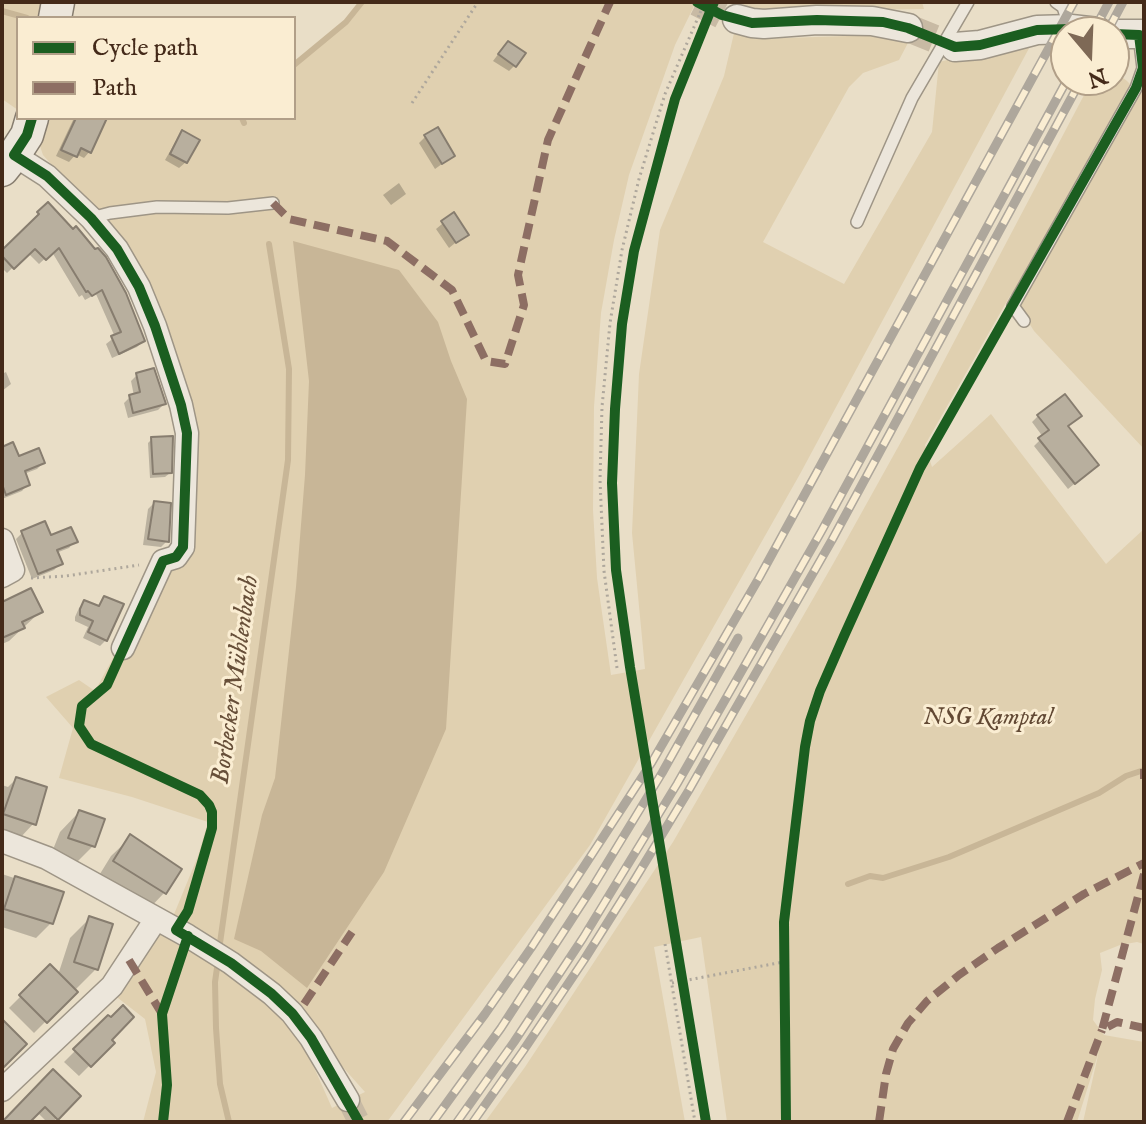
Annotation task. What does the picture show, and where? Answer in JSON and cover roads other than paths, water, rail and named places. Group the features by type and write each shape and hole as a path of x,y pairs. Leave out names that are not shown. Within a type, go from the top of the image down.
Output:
{"main road":[{"path":"8,162 27,135 31,120"}],"street":[{"path":"737,19 764,24 817,20 872,21 908,28"},
{"path":"955,47 980,45 1037,30 1050,30"},
{"path":"8,162 47,176 91,218 117,249 139,287 181,405 187,433 183,547 176,557 163,561 123,648"},
{"path":"2,540 8,573"},
{"path":"2,841 47,858 231,963 292,1013 311,1038 348,1100"},
{"path":"2,1090 112,986 156,919"}],"lane":[{"path":"857,222 912,98 968,2"},
{"path":"1056,2 1071,16"},
{"path":"1024,321 1013,306 1136,88 1143,68 1132,34"},
{"path":"91,218 157,207 228,208 273,203"}],"waterway":[{"path":"296,63 346,22 362,2"},
{"name":"Borbecker Mühlenbach","path":"2,11 20,16"},
{"name":"Borbecker Mühlenbach","path":"219,950 288,460 289,369 269,244"},
{"path":"848,884 870,876 883,878 949,857 1099,793 1126,776 1144,770"},
{"name":"Borbecker Mühlenbach","path":"218,961 216,1028 220,1084 229,1122"}],"tunnel":[{"path":"697,2 737,19"},
{"path":"908,28 955,47"},
{"path":"348,1100 359,1122"}],"railway":[{"path":"404,1122 531,948 652,762 759,578 1074,2"},
{"path":"1102,16 1109,2"},
{"path":"1116,16 1123,2"},
{"path":"457,1122 583,938 677,784 821,532 1058,96"},
{"path":"473,1122 584,960 689,790 832,540 1072,96"},
{"path":"433,1122 501,1028 592,888 662,773 738,638"}],"park label":[{"name":"NSG Kamptal","path":"988,719"}]}
